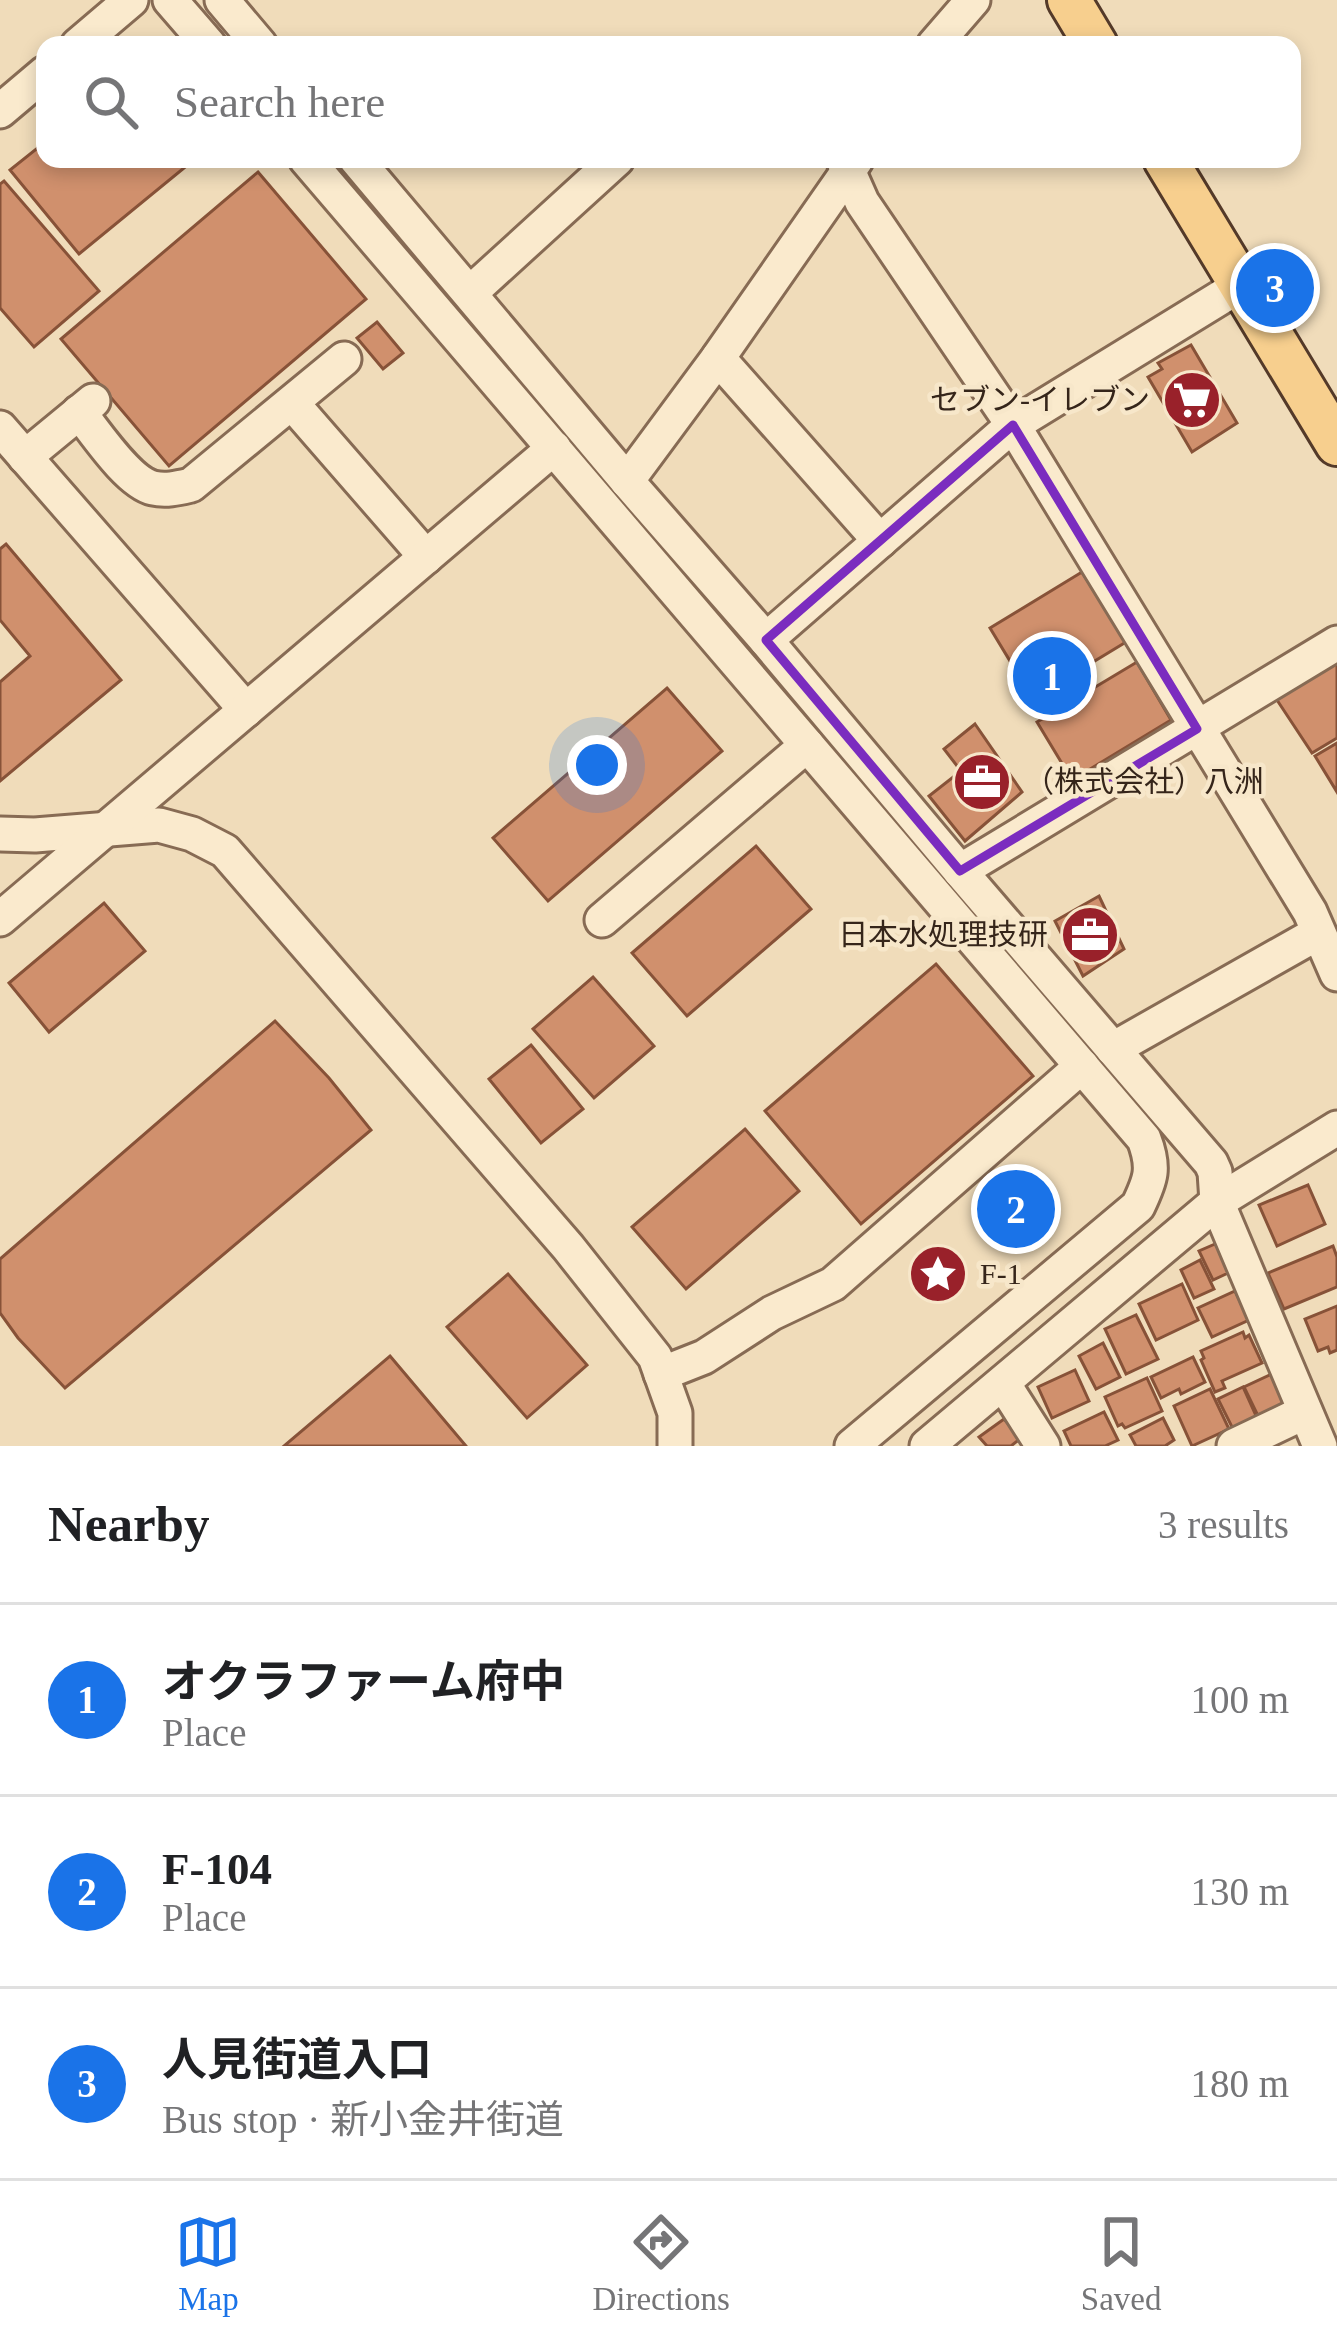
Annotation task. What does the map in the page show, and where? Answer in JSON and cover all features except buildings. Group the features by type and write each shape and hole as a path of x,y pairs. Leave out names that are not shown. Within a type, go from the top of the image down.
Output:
{"main road":[{"path":"1069,0 1091,36"},
{"path":"1170,168 1337,444"}],"street":[{"path":"89,36 131,0"},
{"path":"170,0 200,36"},
{"path":"222,0 252,36"},
{"path":"942,36 973,0"},
{"path":"0,111 36,81"},
{"path":"314,168 1144,1139 1152,1162 1149,1185 1138,1206 852,1446"},
{"path":"364,168 1211,1163 1217,1202 1320,1446"},
{"path":"470,293 606,168"},
{"path":"627,481 718,358 847,168"},
{"path":"852,168 862,202 1012,424 1310,912 1337,974"},
{"path":"766,640 1012,424 1241,285"},
{"path":"718,358 880,541"},
{"path":"25,457 86,407 128,471 148,488 191,485 344,359"},
{"path":"292,403 426,557"},
{"path":"0,428 246,710"},
{"path":"0,919 554,448"},
{"path":"960,871 1337,643"},
{"path":"602,920 807,745"},
{"path":"0,834 159,825 192,834 225,851 568,1247 656,1357 675,1413 675,1446"},
{"path":"1113,1048 1318,933"},
{"path":"662,1374 704,1357 772,1313 833,1284 1082,1066"},
{"path":"927,1446 1217,1202 1337,1128"},
{"path":"1003,1383 1043,1446"},
{"path":"1234,1446 1305,1412"}],"highlighted area":[{"path":"1013,425 1197,729 960,871 766,640"}],"place":[{"name":"人見街道入口","path":"1275,288"},
{"name":"セブン-イレブン","path":"1192,400"},
{"name":"オクラファーム府中","path":"1052,676"},
{"name":"（株式会社）八洲","path":"982,782"},
{"name":"日本水処理技研","path":"1090,935"},
{"name":"F-104","path":"1016,1209"},
{"name":"F-1","path":"938,1274"}]}
